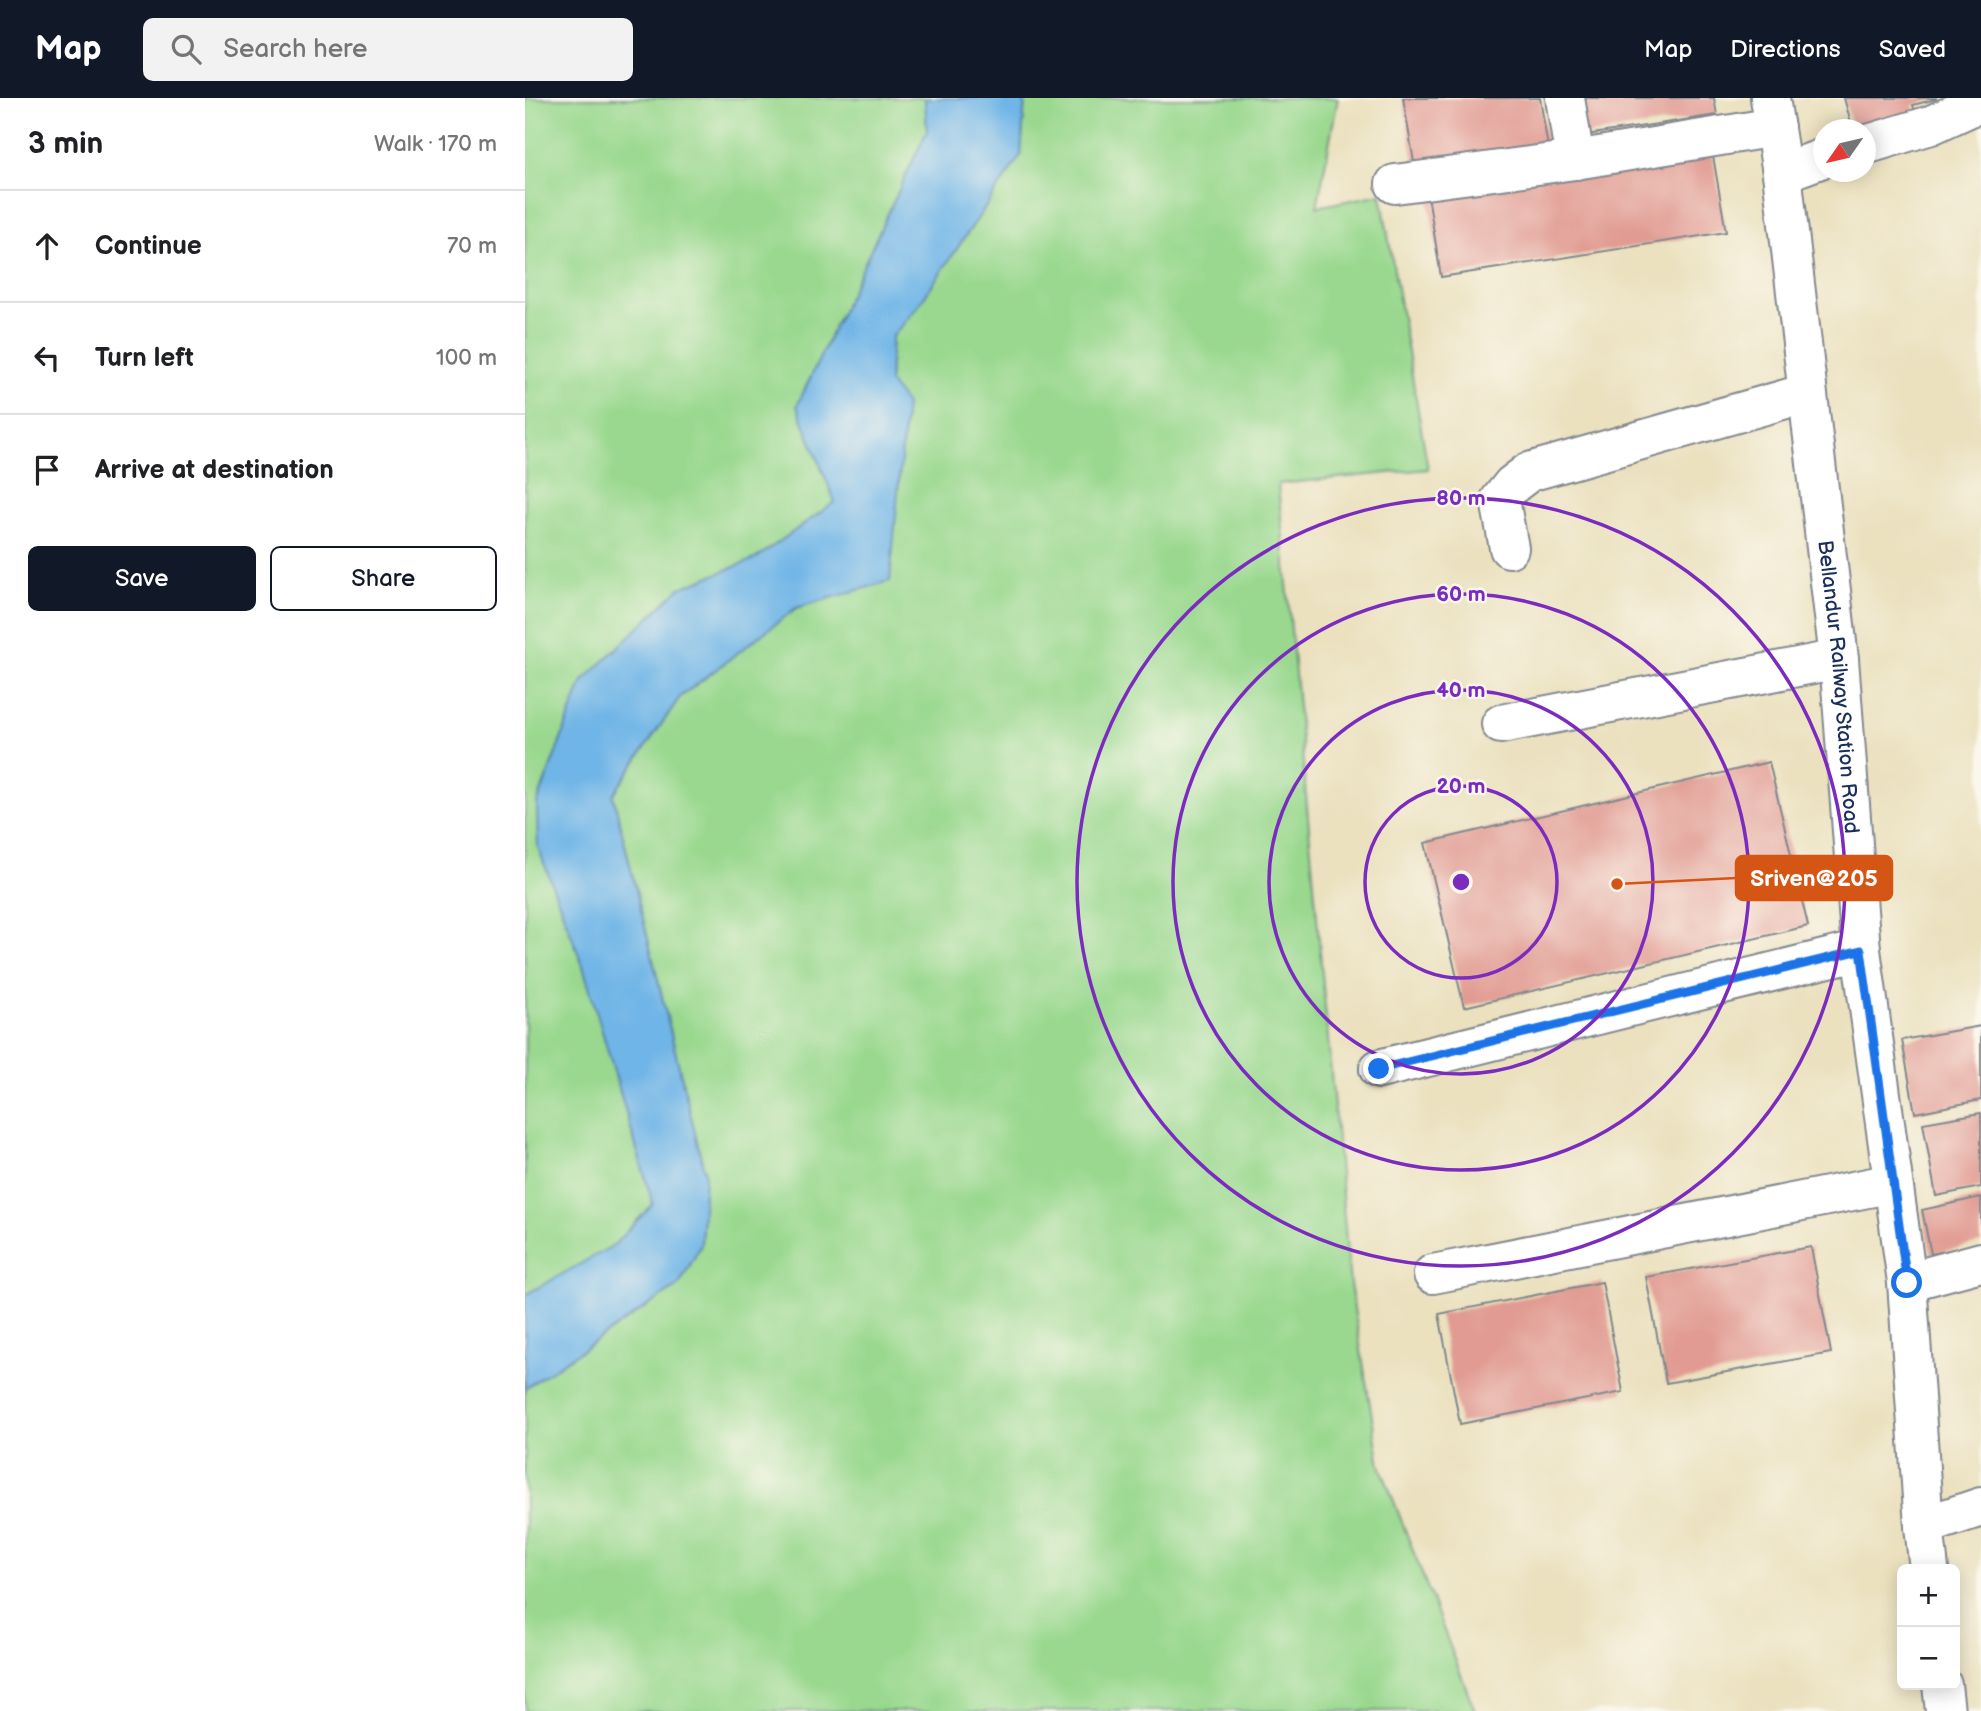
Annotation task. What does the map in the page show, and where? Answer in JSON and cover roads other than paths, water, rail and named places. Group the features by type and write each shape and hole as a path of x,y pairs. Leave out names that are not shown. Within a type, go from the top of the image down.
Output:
{"street":[{"path":"1565,98 1575,160"},
{"path":"1876,142 1931,125 1981,102"},
{"path":"1395,184 1575,160 1772,113"},
{"name":"Bellandur Railway Station Road","path":"1772,113 1782,173 1839,659 1861,950 1907,1283 1928,1564"},
{"path":"1782,173 1813,162"},
{"path":"1509,548 1500,500 1512,485 1529,472 1807,393"},
{"path":"1501,724 1839,659"},
{"path":"1379,1069 1861,950"},
{"path":"1433,1274 1893,1183"},
{"path":"1907,1283 1981,1262"},
{"path":"1924,1526 1981,1507"},
{"path":"1943,1690 1945,1711"}],"water":[{"path":"925,98 1025,98 1021,155 915,310 892,337 889,382 906,404 890,581 796,608 680,697 613,795 705,1174 701,1245 679,1285 525,1388 525,1295 614,1245 653,1204 583,966 538,847 537,804 583,681 680,588 755,559 835,502 797,406 927,131"}],"place":[{"name":"Sriven@205","path":"1617,884"}]}
